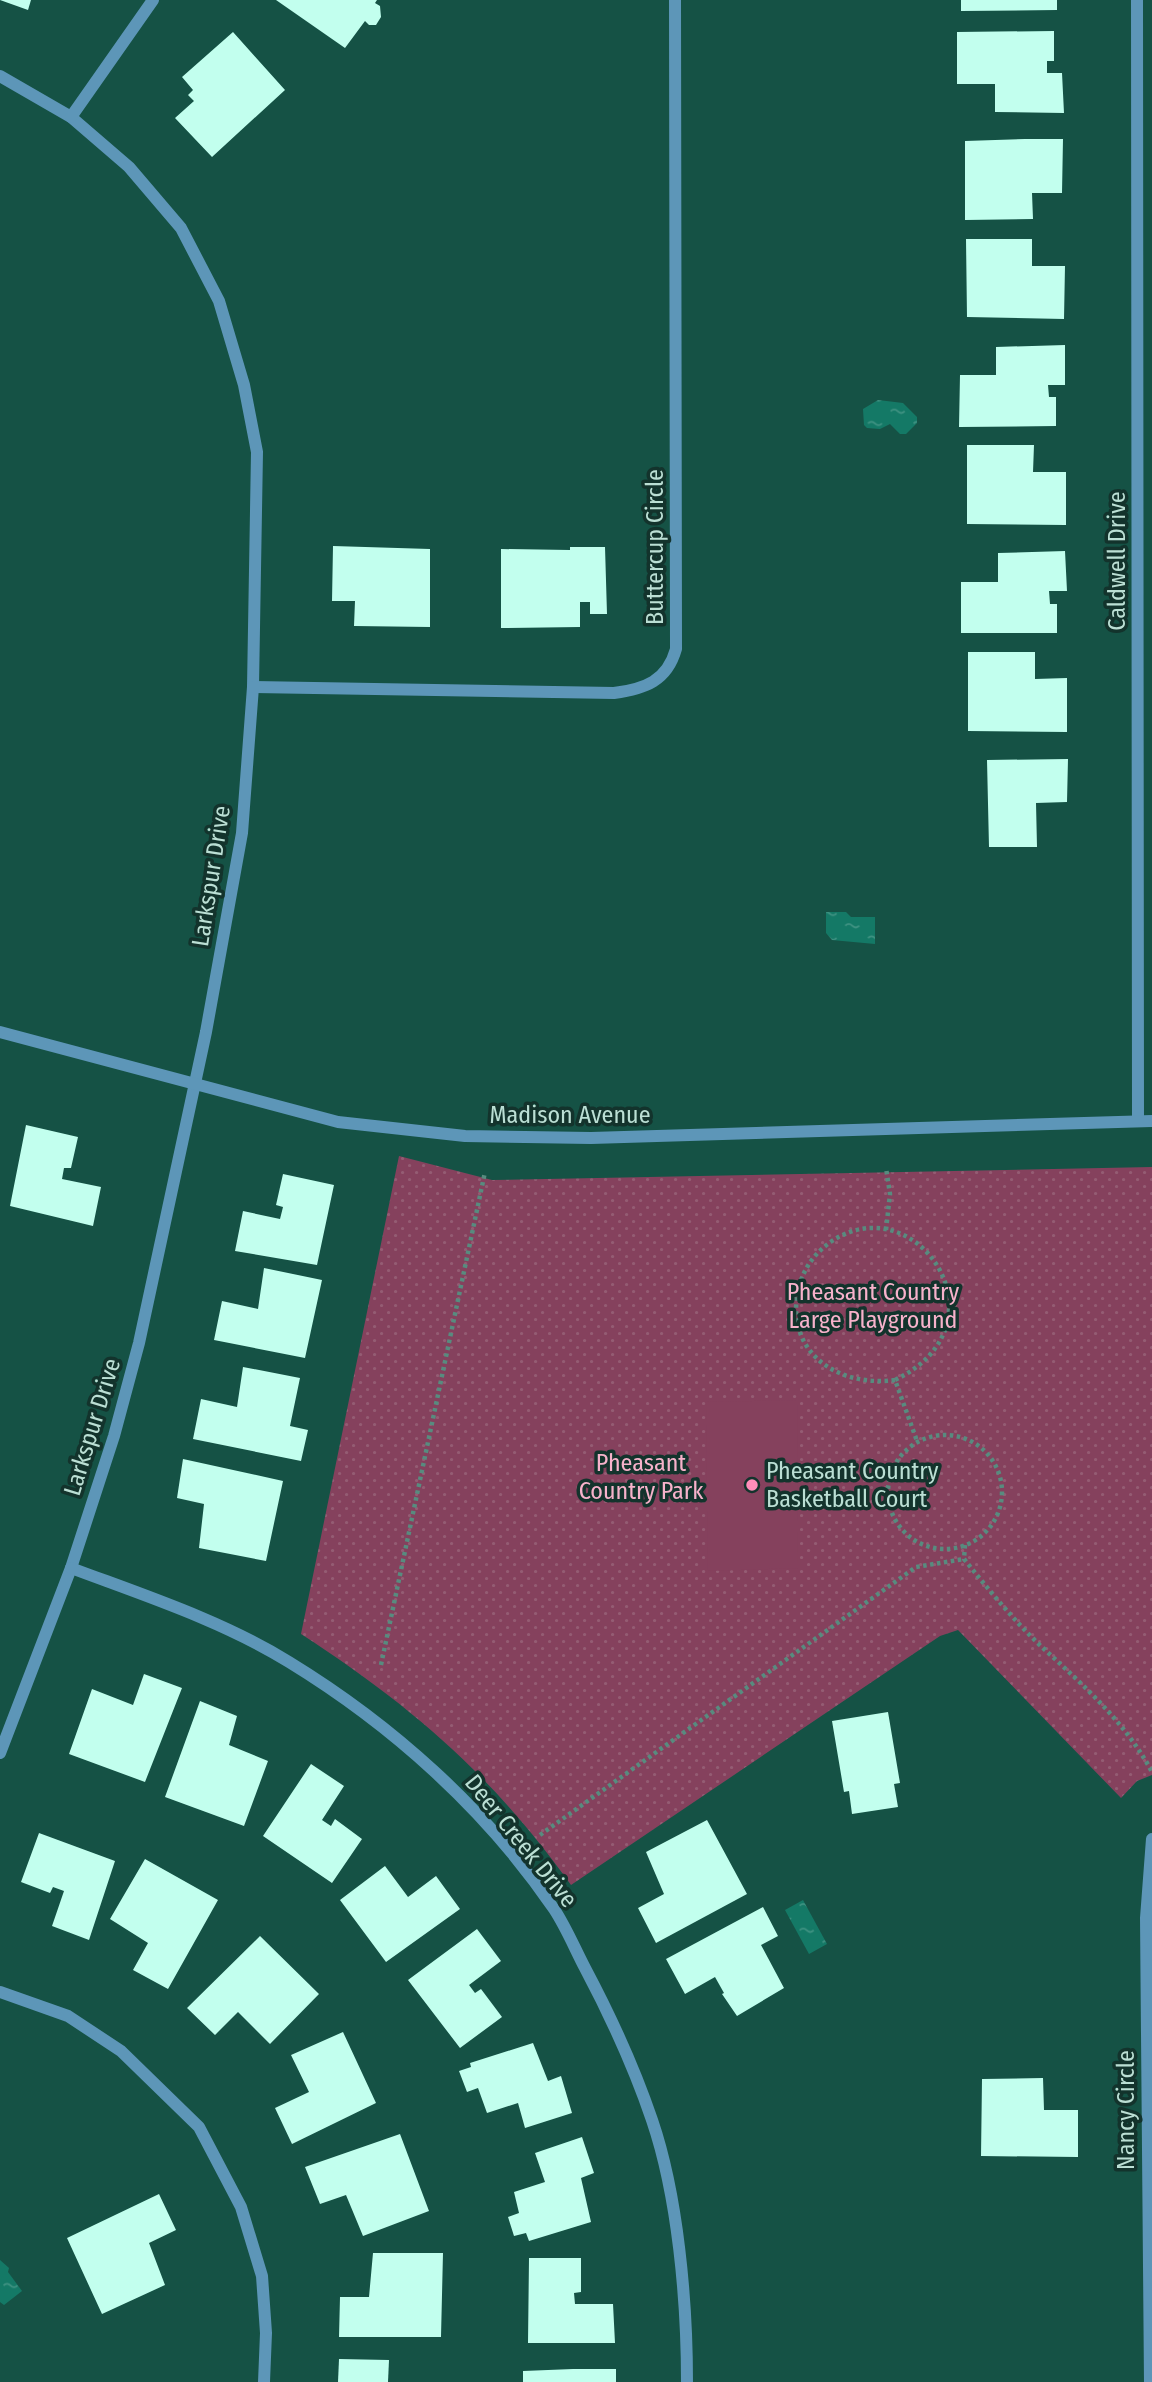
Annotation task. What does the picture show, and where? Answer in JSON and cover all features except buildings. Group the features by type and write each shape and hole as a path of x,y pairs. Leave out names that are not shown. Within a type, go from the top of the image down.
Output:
{"street":[{"path":"71,117 153,0"},
{"name":"Buttercup Circle","path":"253,687 614,693 653,684 672,663 676,649 675,0"},
{"name":"Caldwell Drive","path":"1137,0 1138,1121"},
{"name":"Larkspur Drive","path":"0,76 71,117 130,167 181,228 219,301 244,385 257,452 253,687 242,834 195,1085 139,1343 114,1436 71,1568 0,1753"},
{"path":"1138,222 1152,222"},
{"path":"1138,667 1152,667"},
{"name":"Madison Avenue","path":"0,1031 338,1122 465,1136 591,1138 1152,1121"},
{"name":"Deer Creek Drive","path":"71,1568 225,1629 287,1661 349,1702 440,1774 500,1840 554,1910 614,2021 653,2122 675,2221 687,2348 687,2382"},
{"name":"Nancy Circle","path":"1150,2382 1146,1917 1152,1839"},
{"path":"0,1992 68,2016 121,2051 199,2127 241,2207 262,2276 266,2333 264,2382"}],"path":[{"path":"886,1168 890,1194 886,1230"},
{"path":"381,1665 485,1172"},
{"path":"867,1229 886,1230 917,1243 936,1262 946,1283 950,1308 945,1331 934,1353 916,1370 895,1380 871,1383 847,1378 826,1367 808,1347 798,1323 797,1296 804,1271 820,1249 842,1235 867,1229"},
{"path":"895,1380 917,1441"},
{"path":"936,1435 955,1435 974,1442 988,1454 999,1472 1002,1494 993,1523 981,1536 965,1545 939,1548 914,1540 900,1527 890,1509 888,1490 892,1471 902,1454 917,1441 936,1435"},
{"path":"965,1545 964,1559 997,1600 1116,1720 1152,1772"},
{"path":"540,1835 916,1567 964,1559"}],"green space":[{"name":"Pheasant Country Park","path":"399,1156 492,1180 1152,1167 1152,1775 1137,1781 1121,1798 958,1630 940,1636 571,1885 512,1810 448,1746 379,1688 301,1634"},
{"name":"Pheasant Country Basketball Court","path":"797,1400 798,1568 708,1571 706,1402"}],"water":[{"path":"878,400 903,403 917,417 917,423 906,434 900,434 890,424 880,429 867,428 864,425 863,409"},
{"path":"826,912 846,912 851,917 875,917 875,944 832,940 826,933"},
{"path":"803,1900 827,1944 809,1954 785,1910"},
{"path":"0,2260 9,2268 8,2272 22,2291 4,2305 0,2302"}],"place":[{"name":"Pheasant Country Basketball Court","path":"752,1485"}],"park label":[{"name":"Pheasant Country Large Playground","path":"873,1306"}]}
